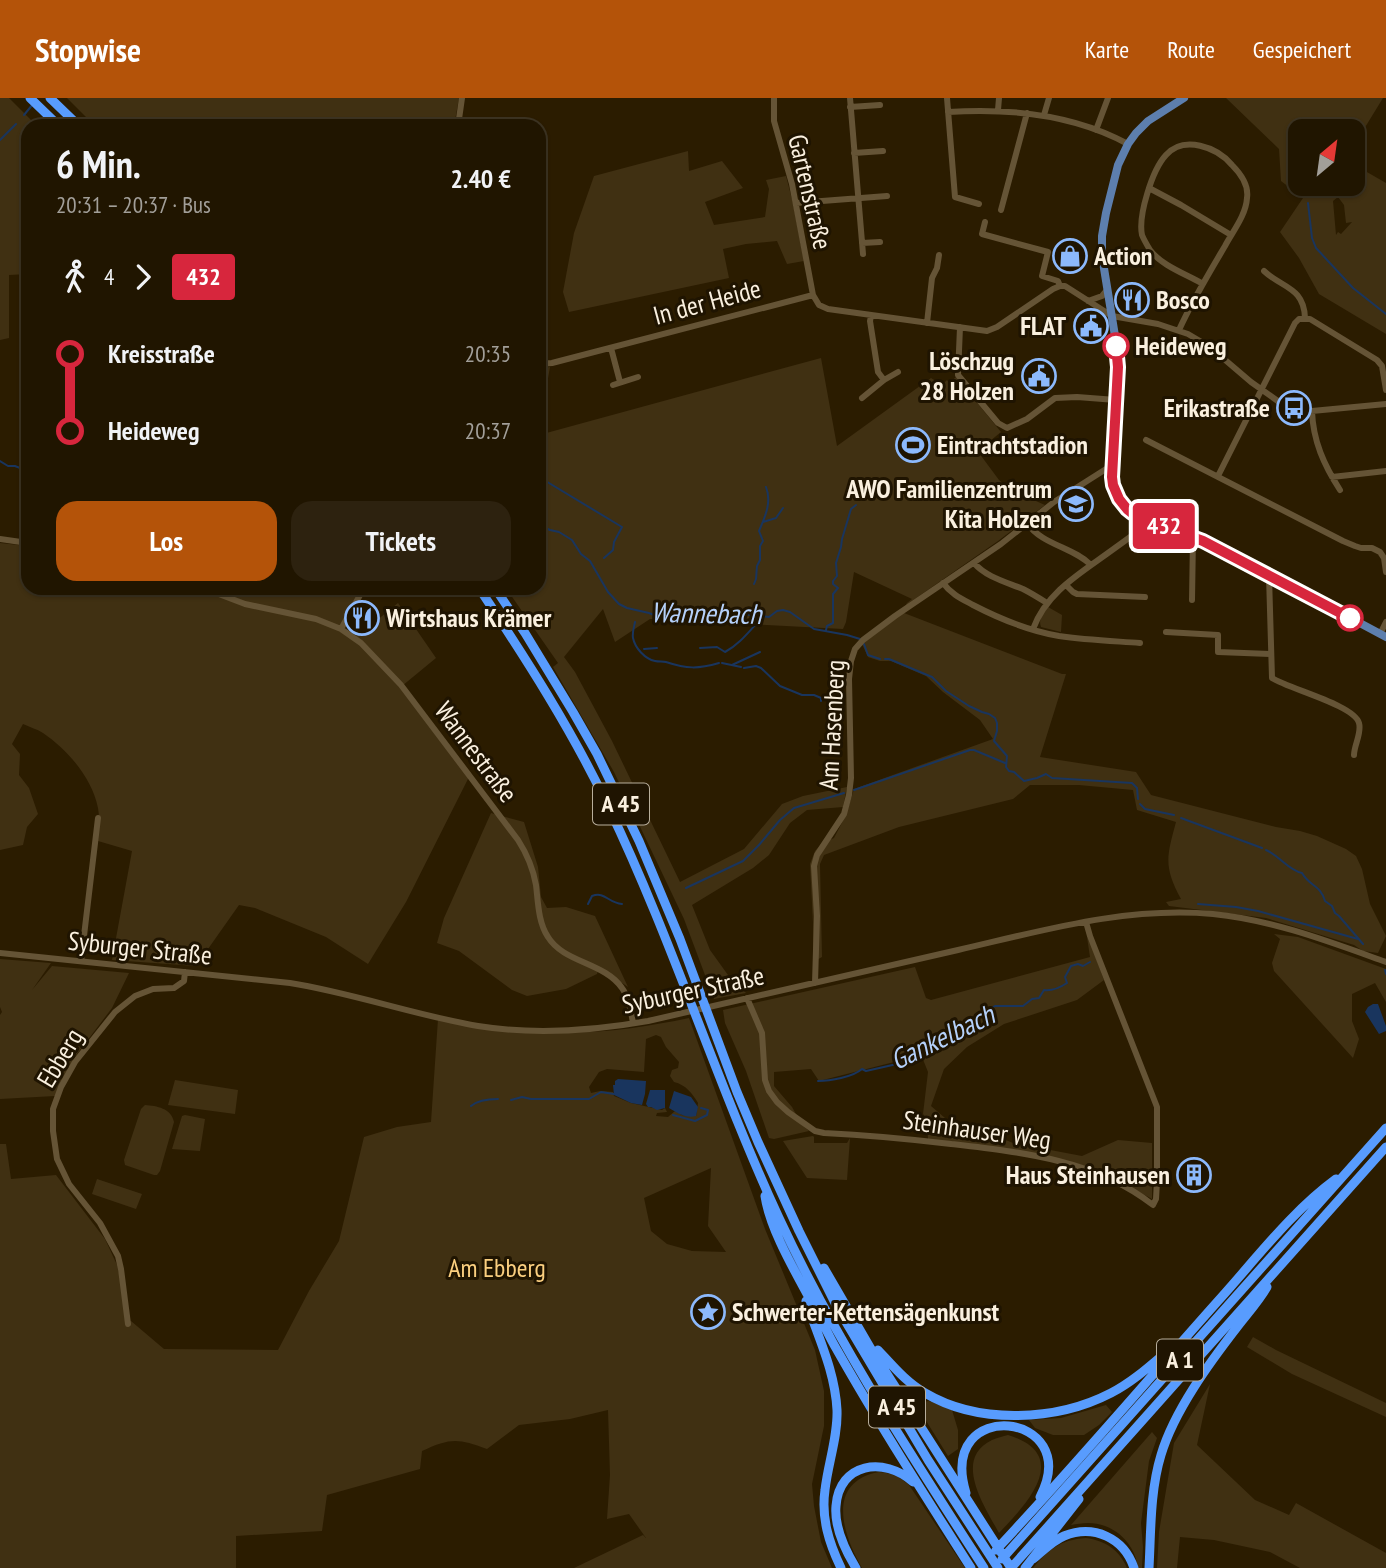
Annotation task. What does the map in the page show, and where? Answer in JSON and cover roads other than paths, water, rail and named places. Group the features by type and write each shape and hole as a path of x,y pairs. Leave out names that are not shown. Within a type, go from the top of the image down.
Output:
{"highway":[{"path":"30,98 52,119"},
{"path":"50,98 72,119"},
{"name":"A 45","path":"484,595 549,696 581,751 608,806 667,940 732,1110 779,1220 843,1341 981,1568"},
{"name":"A 45","path":"500,595 550,673 597,754 650,866 758,1142 837,1307 995,1568"},
{"path":"716,1035 803,1229 844,1304 970,1505 1016,1566 1033,1559 1064,1536 1095,1532 1119,1543 1128,1553 1134,1568"},
{"name":"A 1","path":"995,1568 1386,1128"},
{"name":"A 1","path":"1016,1566 1090,1479 1386,1147"},
{"path":"981,1568 1292,1218 1318,1192 1349,1170"},
{"path":"764,1184 767,1207 800,1282 834,1384 836,1429 825,1488 824,1511 829,1540 841,1568"},
{"path":"1149,1568 1153,1492 1161,1455 1171,1429 1188,1397 1284,1262"},
{"path":"800,1282 863,1395 971,1568"},
{"path":"844,1304 877,1350 901,1376 945,1403 997,1414 1052,1412 1102,1398 1143,1372 1198,1323"},
{"path":"970,1505 961,1469 969,1444 982,1431 1012,1425 1037,1439 1048,1460 1046,1484 1030,1513"},
{"path":"856,1568 841,1538 836,1512 841,1488 853,1474 873,1466 897,1470 913,1482 934,1511"},
{"path":"1033,1559 1076,1504 1090,1479"}],"main road":[{"path":"1184,98 1148,121 1128,144 1118,165 1104,225 1102,256 1117,354 1113,485 1123,505 1132,513 1193,537 1383,635"}],"street":[{"path":"459,119 462,98"},
{"name":"Gartenstraße","path":"774,98 774,121 796,203 813,295"},
{"path":"850,98 863,254"},
{"path":"947,98 956,197 979,204"},
{"path":"998,110 999,98"},
{"path":"1044,115 1049,98"},
{"path":"1096,130 1108,98"},
{"path":"850,107 880,105"},
{"path":"948,112 998,110 1044,115 1096,130 1128,144"},
{"path":"1000,210 1027,113"},
{"path":"1180,330 1246,205 1247,192 1237,171 1219,154 1198,145 1181,146 1161,162 1150,188 1141,225 1144,241 1158,258 1203,284"},
{"path":"854,153 883,151"},
{"path":"1150,188 1231,235"},
{"path":"796,203 887,196"},
{"path":"985,222 982,234 1048,252 1042,276 1058,281 1060,286"},
{"path":"862,243 880,242"},
{"path":"927,323 932,278 939,255"},
{"path":"1264,271 1298,295 1305,318"},
{"path":"813,295 823,307 987,331 1060,286 1069,288 1112,316 1180,330 1210,347 1282,404 1312,411 1386,404"},
{"path":"1088,301 1102,296 1107,290"},
{"name":"In der Heide","path":"546,364 813,295"},
{"path":"871,316 878,372 884,380"},
{"path":"1218,477 1299,319 1310,319 1377,359 1382,366 1386,390"},
{"path":"960,327 958,374 998,423 1007,428 1027,419 1051,400 1061,397 1116,400"},
{"path":"611,348 617,383 638,377"},
{"path":"862,398 898,372"},
{"path":"1312,411 1312,423 1319,450 1340,490"},
{"path":"1146,440 1355,546 1376,549 1385,558 1386,572"},
{"name":"Am Hasenberg","path":"814,982 817,916 814,866 817,855 844,814 849,795 849,679 857,646 1054,502 1106,469 1112,470"},
{"path":"1332,477 1386,471"},
{"path":"1033,629 1038,615 1066,584 1151,522"},
{"path":"1027,523 1038,534 1077,554 1091,565"},
{"path":"1192,600 1193,537"},
{"path":"0,539 21,542"},
{"path":"974,563 995,578 1047,603"},
{"path":"1269,576 1271,674 1275,680 1356,717 1360,726 1354,755"},
{"path":"943,583 951,593 986,612 1033,629 1070,637 1140,643"},
{"path":"1066,584 1077,594 1145,597"},
{"name":"Wannestraße","path":"221,595 245,604 316,619 341,629 367,648 401,685 519,840 533,870 543,925 550,940 617,982 625,993 634,1023"},
{"path":"341,629 360,595"},
{"path":"1383,635 1386,622"},
{"path":"1166,632 1218,635 1218,652 1270,654"},
{"path":"81,961 98,818"},
{"name":"Syburger Straße","path":"0,953 312,987 452,1021 504,1029 568,1030 634,1023 1086,922 1153,913 1215,914 1261,922 1386,962"},
{"name":"Steinhauser Weg","path":"747,998 762,1033 765,1080 769,1091 777,1102 815,1131 1004,1150 1063,1162 1127,1187 1153,1205 1157,1181 1157,1107 1086,922"},
{"name":"Ebberg","path":"128,1324 118,1256 100,1223 69,1184 57,1159 53,1131 54,1110 61,1087 75,1062 115,1012 146,991 177,986 184,981 185,972"}],"water":[{"path":"1373,1004 1378,1004 1386,1026 1386,1031 1379,1034 1365,1012"},
{"path":"618,1079 646,1081 642,1105 614,1095 613,1085"},
{"path":"650,1090 665,1090 665,1108 657,1110 648,1107 646,1104"},
{"path":"674,1091 691,1097 698,1107 696,1116 679,1114 669,1108"}],"waterway":[{"path":"24,115 33,104"},
{"path":"0,140 16,124"},
{"path":"1308,203 1312,238 1316,248 1353,288 1386,314"},
{"name":"Wannebach","path":"0,461 8,466 21,468"},
{"path":"546,481 622,527 613,550 604,558"},
{"path":"754,584 763,541 759,531 768,504 766,487"},
{"path":"826,630 827,626 833,623 833,594 838,588 833,584 837,576 836,563 851,509 856,505"},
{"path":"763,522 776,518 783,508"},
{"name":"Wannebach","path":"546,528 572,540 581,554 590,561 608,592 627,608 659,617 717,611 769,617 783,610 814,629 860,639"},
{"path":"755,607 760,615"},
{"path":"635,622 634,642 651,660 692,667 719,663"},
{"path":"700,648 717,647 725,652 757,623"},
{"name":"Wannebach","path":"864,644 868,655 880,659"},
{"path":"644,649 657,648"},
{"path":"732,665 760,652"},
{"name":"Wannebach","path":"885,659 932,677 946,691 969,706 995,718 997,731 994,741 1007,756 1006,767 1024,781 1046,774 1052,778 1132,783 1137,788 1138,799"},
{"path":"722,663 741,667"},
{"path":"744,668 761,668 780,686 802,695 814,695 821,698 821,701"},
{"path":"854,790 970,750 1005,763"},
{"path":"686,888 743,861 794,808 844,793"},
{"name":"Wannebach","path":"1140,804 1145,809 1174,815"},
{"name":"Wannebach","path":"1181,818 1262,848"},
{"name":"Wannebach","path":"1266,850 1302,873 1363,944"},
{"path":"588,904 592,896 596,895 622,904"},
{"name":"Gankelbach","path":"1198,904 1258,911 1358,939"},
{"name":"Gankelbach","path":"818,1081 841,1078 862,1069 866,1071 897,1064 995,1006 1023,1006 1032,999 1039,998 1044,990 1062,986 1067,983 1065,977 1071,966 1083,966 1090,962"},
{"name":"Wannebach","path":"1385,970 1386,974"},
{"name":"Gankelbach","path":"511,1100 522,1097 589,1099 601,1092 614,1094"},
{"name":"Gankelbach","path":"471,1106 480,1101 498,1099"},
{"name":"Gankelbach","path":"673,1115 695,1121 707,1115 708,1110 701,1108"}],"place":[{"name":"Action","path":"1070,256"},
{"name":"Bosco","path":"1132,300"},
{"name":"FLAT","path":"1091,326"},
{"name":"Heideweg","path":"1116,346"},
{"name":"Löschzug 28 Holzen","path":"1039,376"},
{"name":"Erikastraße","path":"1294,408"},
{"name":"Eintrachtstadion","path":"913,445"},
{"name":"AWO Familienzentrum Kita Holzen","path":"1076,504"},
{"name":"Wirtshaus Krämer","path":"362,618"},
{"name":"Haus Steinhausen","path":"1194,1175"},
{"name":"Schwerter-Kettensägenkunst","path":"708,1312"}],"park label":[{"name":"Am Ebberg","path":"497,1268"}]}
